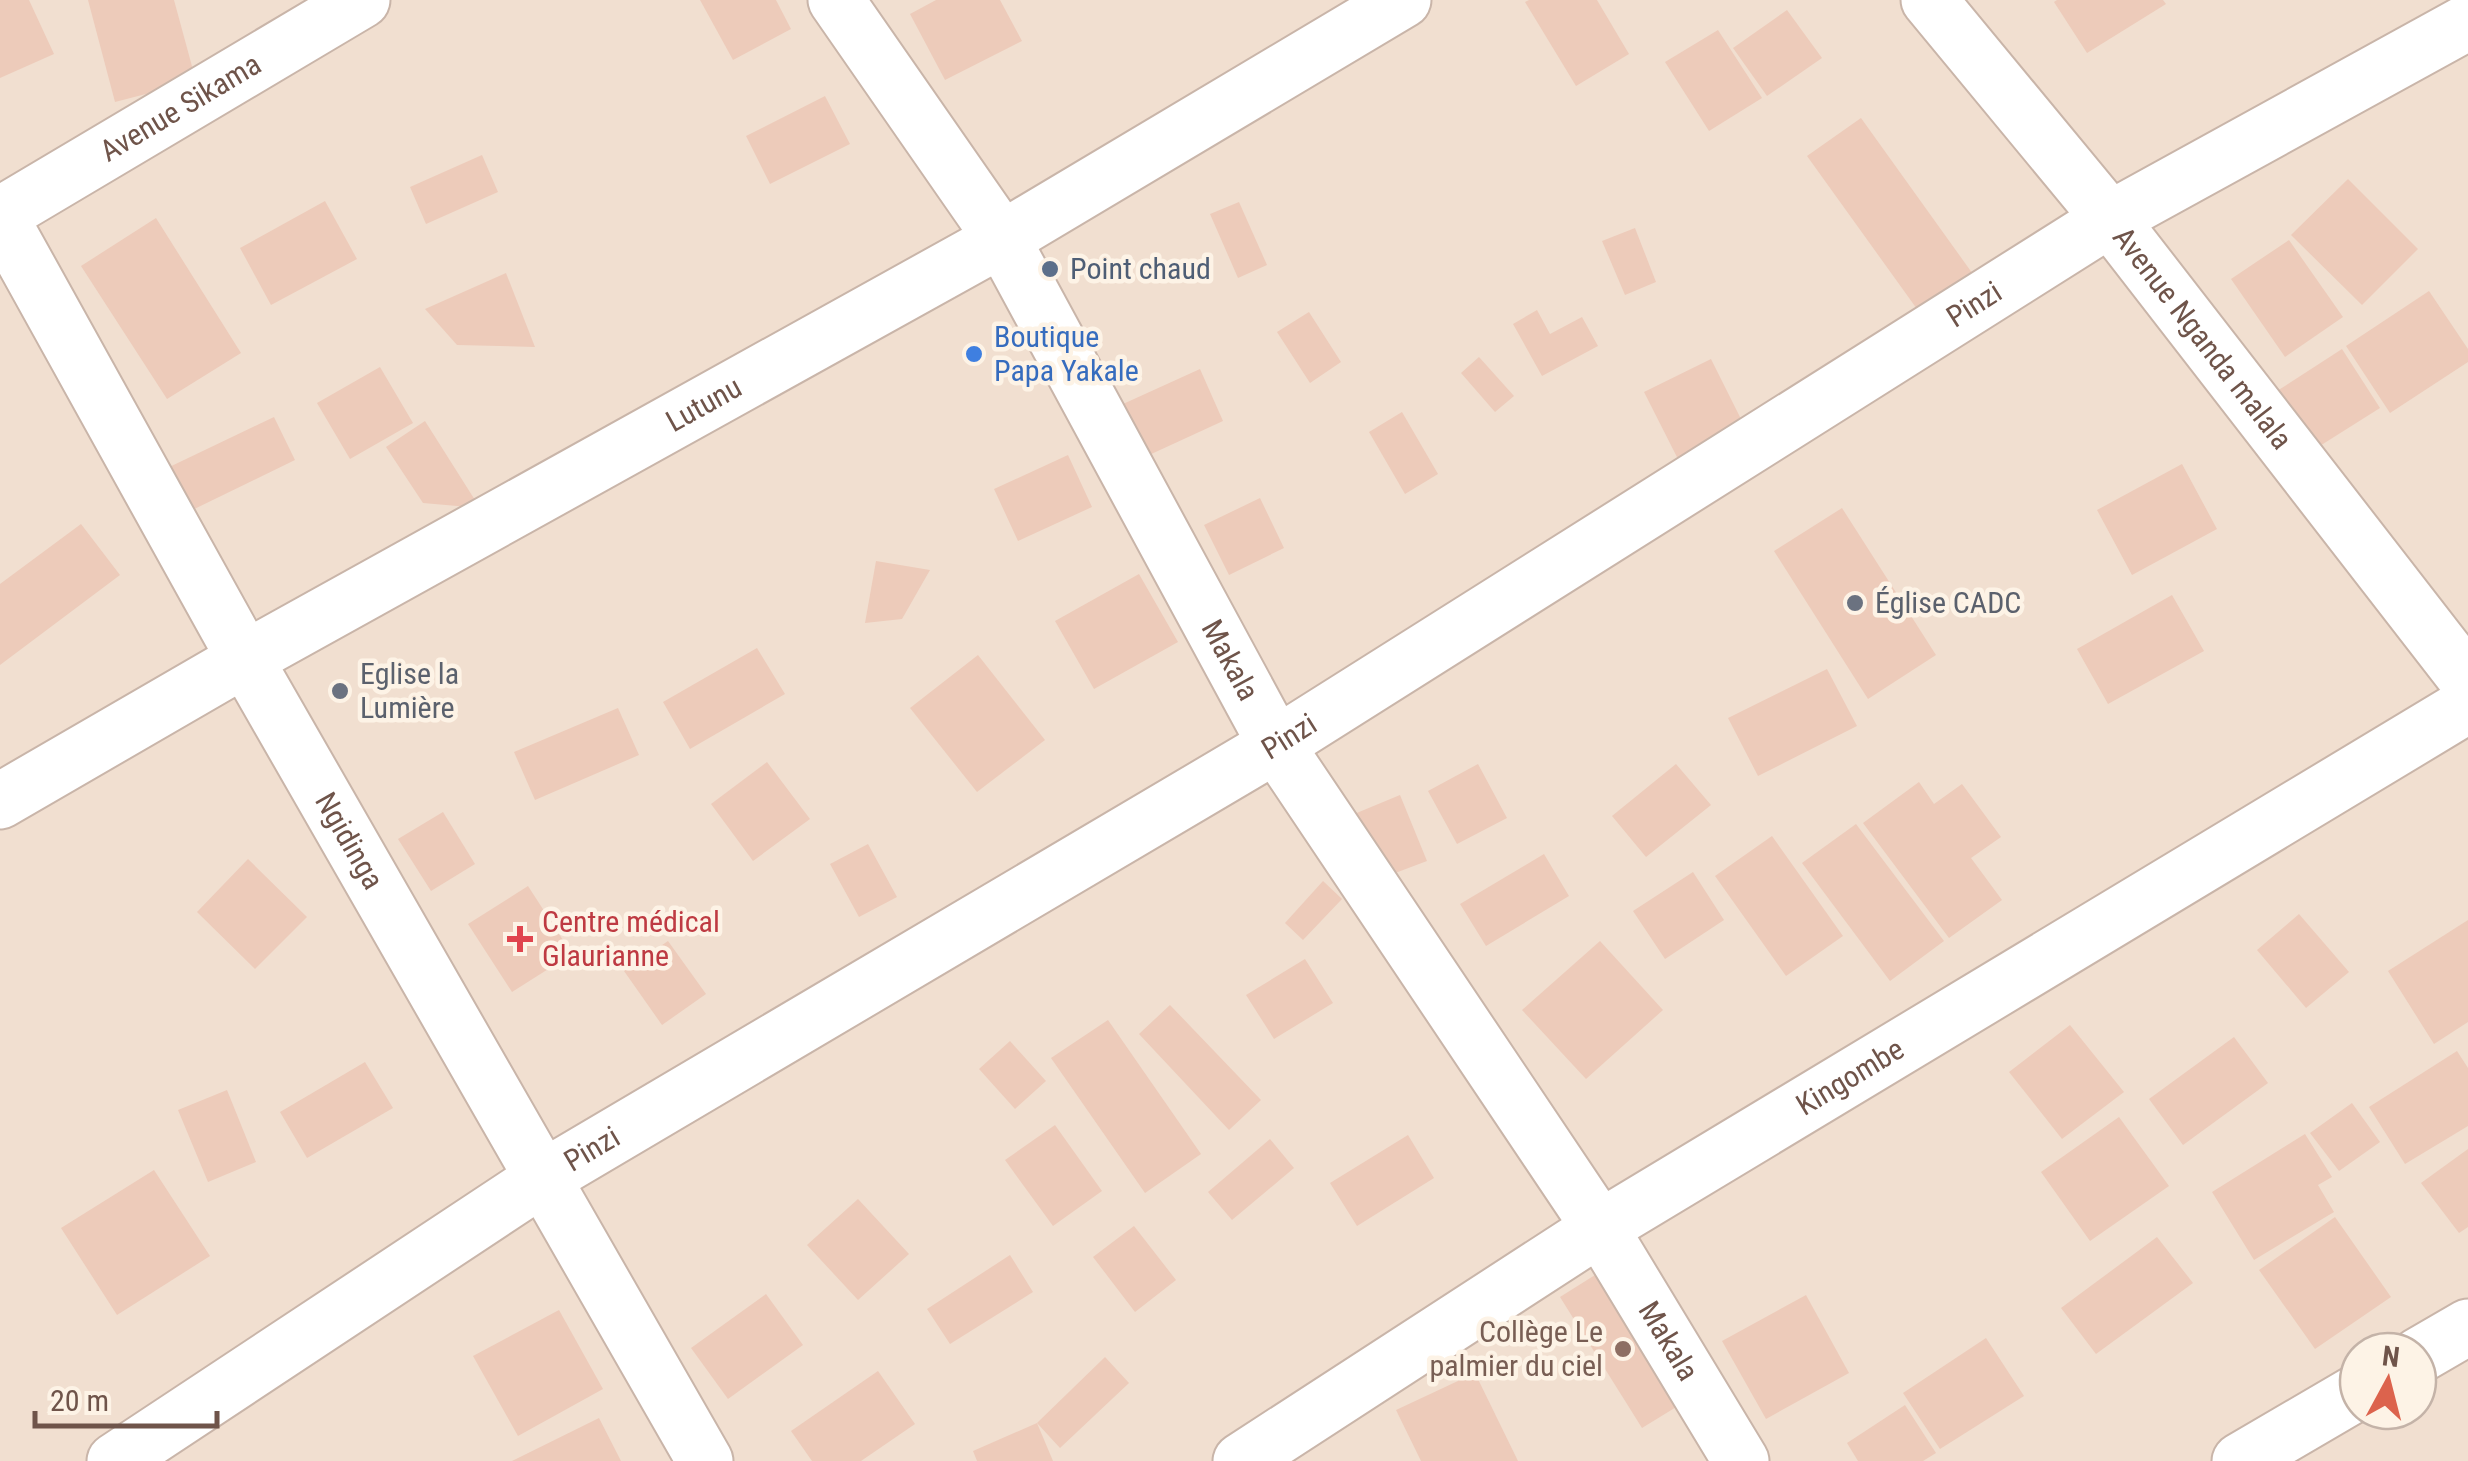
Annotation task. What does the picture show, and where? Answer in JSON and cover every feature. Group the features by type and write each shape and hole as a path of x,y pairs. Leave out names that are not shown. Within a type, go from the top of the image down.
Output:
{"street":[{"name":"Avenue Sikama","path":"0,216 362,0"},
{"name":"Makala","path":"836,0 1002,238 1276,746 1600,1228 1740,1461"},
{"name":"Lutunu","path":"0,800 245,659 1002,238 1402,0"},
{"name":"Avenue Nganda malala","path":"1930,0 2110,219 2468,680"},
{"name":"Pinzi","path":"116,1461 542,1178 1276,746 2110,219 2468,22"},
{"name":"Ngidinga","path":"0,216 245,659 704,1461"},
{"name":"Kingombe","path":"1241,1461 1600,1228 2468,705"},
{"path":"2438,1344 2468,1326"},
{"path":"2240,1461 2338,1404"}],"shaded area":[{"path":"0,0 2468,0 2468,1461 0,1461"}],"building":[{"path":"0,0 29,0 54,54 0,78"},
{"path":"88,0 174,0 196,81 115,102"},
{"path":"700,0 776,0 791,29 733,60"},
{"path":"936,0 1000,0 1022,41 945,80 910,14"},
{"path":"1597,0 1629,54 1576,86 1525,2"},
{"path":"2163,0 2166,4 2087,53 2054,2"},
{"path":"1787,10 1822,58 1767,96 1733,48"},
{"path":"1718,30 1762,98 1709,131 1665,62"},
{"path":"825,96 850,144 770,184 746,136"},
{"path":"1861,118 1975,277 1922,316 1807,156"},
{"path":"482,155 498,192 426,224 410,187"},
{"path":"2348,179 2418,249 2362,305 2291,235"},
{"path":"325,201 357,259 271,305 240,248"},
{"path":"1239,202 1267,265 1238,278 1210,214"},
{"path":"156,218 241,353 167,399 81,266"},
{"path":"1635,228 1656,282 1625,295 1602,241"},
{"path":"2289,240 2343,317 2285,357 2231,279"},
{"path":"506,273 535,347 457,345 425,309"},
{"path":"2429,291 2468,349 2468,362 2390,413 2346,346"},
{"path":"1537,310 1550,334 1582,317 1598,346 1542,376 1513,324"},
{"path":"1309,312 1341,362 1310,383 1277,332"},
{"path":"2342,349 2380,408 2315,449 2277,391"},
{"path":"1479,357 1514,396 1495,412 1461,373"},
{"path":"1711,359 1746,429 1680,463 1644,392"},
{"path":"380,367 413,423 350,459 317,403"},
{"path":"1200,369 1223,421 1147,456 1123,404"},
{"path":"1402,412 1438,474 1405,494 1369,432"},
{"path":"274,417 295,460 182,515 161,471"},
{"path":"425,421 480,508 423,503 386,447"},
{"path":"1068,455 1092,507 1018,541 994,489"},
{"path":"2182,464 2217,529 2132,575 2097,510"},
{"path":"1260,498 1284,548 1229,575 1204,525"},
{"name":"Église CADC","path":"1842,508 1936,655 1868,699 1774,551"},
{"path":"81,524 120,575 0,665 0,584"},
{"path":"876,561 930,570 902,619 865,623"},
{"path":"1139,574 1178,642 1094,689 1055,621"},
{"path":"2172,595 2204,651 2108,704 2077,649"},
{"path":"757,648 785,694 690,749 663,702"},
{"path":"978,655 1045,740 977,792 910,708"},
{"path":"1827,669 1857,726 1758,776 1728,718"},
{"path":"618,708 639,755 535,800 514,752"},
{"path":"767,762 810,819 753,861 711,804"},
{"path":"1478,764 1507,818 1457,844 1428,791"},
{"path":"1676,764 1711,805 1646,857 1612,816"},
{"path":"1919,782 1934,804 1962,784 2001,837 1971,858 2002,900 1949,938 1863,823"},
{"path":"1400,795 1427,861 1374,881 1347,817"},
{"path":"443,812 475,864 431,891 398,839"},
{"path":"1856,824 1944,941 1890,981 1802,863"},
{"path":"1772,836 1843,936 1786,976 1715,876"},
{"path":"868,844 897,897 859,917 830,864"},
{"path":"1544,854 1569,896 1486,946 1460,904"},
{"path":"248,859 307,917 255,969 197,912"},
{"path":"1693,872 1724,920 1665,959 1633,911"},
{"path":"1323,881 1342,899 1303,940 1285,923"},
{"name":"Centre médical Glaurianne","path":"528,886 572,954 512,992 468,924"},
{"path":"2299,914 2349,972 2306,1008 2257,950"},
{"path":"2468,920 2468,1022 2434,1044 2388,971"},
{"path":"668,941 706,994 662,1025 624,971"},
{"path":"1600,941 1663,1010 1586,1079 1522,1010"},
{"path":"1305,959 1333,1003 1274,1039 1246,995"},
{"path":"1170,1005 1261,1100 1229,1130 1139,1034"},
{"path":"1108,1020 1201,1154 1145,1193 1051,1058"},
{"path":"2070,1025 2124,1092 2062,1139 2009,1072"},
{"path":"2234,1037 2268,1083 2183,1145 2149,1099"},
{"path":"1010,1041 1046,1081 1015,1109 979,1069"},
{"path":"2457,1051 2468,1068 2468,1126 2405,1164 2369,1107"},
{"path":"365,1062 393,1108 307,1158 280,1112"},
{"path":"227,1090 256,1162 208,1182 178,1110"},
{"path":"2352,1103 2380,1142 2339,1171 2310,1133"},
{"path":"2119,1117 2169,1186 2090,1241 2041,1172"},
{"path":"1055,1125 1102,1191 1053,1226 1005,1160"},
{"path":"2305,1134 2332,1177 2318,1185 2334,1212 2254,1260 2212,1192"},
{"path":"1408,1135 1434,1178 1357,1226 1330,1183"},
{"path":"1270,1139 1294,1168 1232,1220 1208,1192"},
{"path":"2468,1149 2468,1227 2459,1233 2421,1183"},
{"path":"154,1170 210,1256 117,1315 61,1228"},
{"path":"858,1199 909,1254 858,1300 807,1245"},
{"path":"2335,1217 2391,1297 2315,1349 2259,1270"},
{"path":"1134,1226 1176,1280 1135,1312 1093,1257"},
{"path":"2157,1237 2193,1283 2096,1354 2061,1308"},
{"path":"1010,1255 1033,1292 950,1344 927,1309"},
{"name":"Collège Le palmier du ciel","path":"1603,1270 1686,1401 1642,1428 1560,1297"},
{"path":"766,1294 803,1345 728,1399 691,1348"},
{"path":"1806,1295 1849,1373 1766,1419 1722,1341"},
{"path":"559,1310 603,1389 518,1436 473,1356"},
{"path":"1986,1338 2024,1396 1940,1449 1903,1393"},
{"path":"1105,1357 1129,1383 1060,1448 1037,1423"},
{"path":"878,1371 915,1424 861,1461 812,1461 791,1431"},
{"name":"Collège Le palmier du ciel","path":"1475,1373 1518,1461 1421,1461 1396,1410"},
{"path":"1905,1405 1936,1453 1923,1461 1858,1461 1847,1443"},
{"path":"599,1418 621,1461 512,1461"},
{"path":"1037,1423 1053,1461 977,1461 973,1451"}],"place":[{"name":"Point chaud","path":"1050,269"},
{"name":"Boutique Papa Yakale","path":"974,354"},
{"name":"Église CADC","path":"1855,603"},
{"name":"Eglise la Lumière","path":"340,691"},
{"name":"Centre médical Glaurianne","path":"520,939"},
{"name":"Collège Le palmier du ciel","path":"1623,1349"}]}
